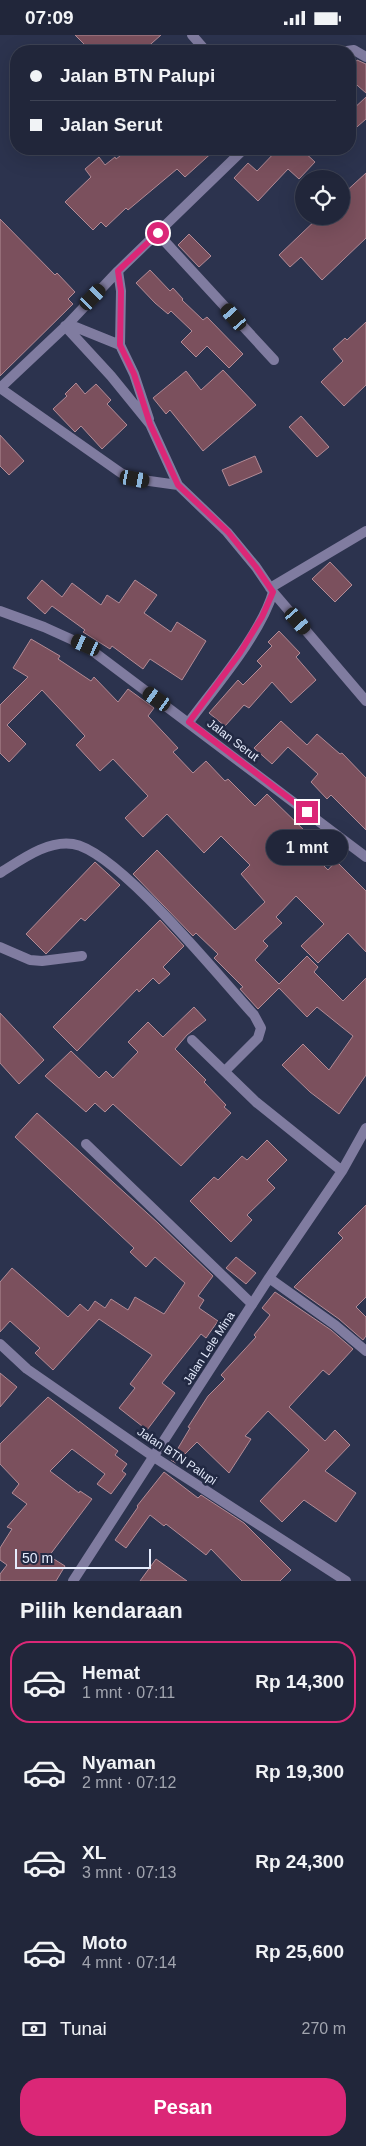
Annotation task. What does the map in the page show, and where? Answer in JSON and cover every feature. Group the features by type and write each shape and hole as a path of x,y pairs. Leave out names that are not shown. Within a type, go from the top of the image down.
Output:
{"street":[{"path":"192,35 201,45"},
{"path":"178,485 135,479 121,473 0,388 238,155"},
{"path":"158,233 274,360"},
{"path":"118,271 121,291 120,345 134,374 150,424 178,485 228,532 272,590 366,701"},
{"path":"66,325 120,345"},
{"path":"66,325 150,424"},
{"path":"189,722 240,653 262,617 272,590 366,531"},
{"name":"Jalan Serut","path":"0,611 86,645 366,857"},
{"path":"0,873 43,847 72,844 92,851 131,881 254,1015 261,1028 258,1038 225,1071"},
{"path":"0,947 30,960 42,961 82,956"},
{"path":"192,1040 256,1102 342,1171"},
{"name":"Jalan Lele Mina","path":"73,1581 269,1278 342,1171 366,1129"},
{"path":"86,1144 252,1304"},
{"path":"269,1278 334,1325 366,1351"},
{"name":"Jalan BTN Palupi","path":"0,1344 28,1369 154,1457 346,1581"}],"building":[{"path":"75,35 161,35 150,45 85,45"},
{"path":"356,61 366,64 366,93 356,84"},
{"path":"366,97 366,119 356,128 356,106"},
{"path":"121,155 209,155 185,177 177,169 128,210 126,208 106,227 101,222 93,230 65,202 91,177 85,169 99,157 105,165 115,157 116,159"},
{"path":"272,155 307,155 315,162 307,170 295,170 295,175 288,169 258,201 234,178 248,163 257,171"},
{"path":"366,173 366,238 322,280 301,257 290,267 279,255 311,225 350,225 350,188"},
{"path":"0,219 55,275 57,273 75,292 68,299 73,304 0,376"},
{"path":"189,234 211,256 199,267 178,245"},
{"path":"150,270 170,291 173,288 182,300 203,320 207,317 243,354 229,368 207,346 196,357 181,342 192,331 171,311 168,314 155,303 136,283"},
{"path":"366,322 366,385 344,406 321,382 343,361 333,349 345,338 347,340"},
{"path":"223,370 256,405 203,451 170,410 166,414 153,398 186,371 201,390"},
{"path":"76,383 85,394 96,384 111,400 107,404 127,425 102,449 81,426 75,432 53,409 67,396 65,394"},
{"path":"301,416 329,447 317,457 289,427"},
{"path":"0,435 24,461 9,475 0,466"},
{"path":"255,456 262,472 229,486 222,470"},
{"path":"330,562 352,585 335,602 312,579"},
{"path":"42,580 62,597 72,583 101,605 107,595 119,603 135,580 157,595 144,613 171,632 177,622 206,641 182,680 150,659 143,669 112,646 110,649 83,632 85,630 52,606 45,614 27,598"},
{"path":"279,631 300,653 296,657 316,680 291,703 272,682 249,708 244,705 225,726 209,713 238,680 243,685 262,666 257,661 272,646 268,642"},
{"path":"31,639 60,656 58,659 91,681 94,677 118,702 128,689 154,708 148,716 178,748 173,752 193,773 206,761 225,781 228,779 255,806 267,794 307,833 299,841 328,870 336,861 366,891 366,952 348,933 318,963 301,946 324,924 296,896 276,917 282,923 263,941 268,946 255,960 279,984 307,956 318,967 314,972 343,1001 366,978 366,1075 339,1114 310,1092 282,1065 303,1044 329,1070 353,1036 317,1007 307,1017 279,988 258,1009 240,989 243,987 214,958 218,954 196,933 193,936 133,874 157,850 235,930 265,902 241,874 250,865 221,836 204,853 167,814 143,837 125,818 148,796 113,759 100,771 76,745 85,736 42,690 7,725 26,744 9,762 0,753 0,705 28,677 13,668"},
{"path":"281,721 307,745 317,734 340,754 342,753 366,778 366,830 331,795 327,799 311,782 318,774 288,747 272,764 254,748"},
{"path":"95,862 120,885 85,921 81,918 46,954 26,934"},
{"path":"160,920 184,946 163,967 170,974 159,984 153,978 139,992 137,989 77,1051 53,1027"},
{"path":"194,1007 206,1020 187,1035 175,1049 206,1080 204,1082 231,1113 181,1166 113,1104 105,1112 95,1103 86,1112 45,1076 71,1051 99,1078 106,1071 113,1078 138,1052 128,1042 148,1022 163,1037"},
{"path":"0,1013 44,1060 19,1084 0,1063"},
{"path":"37,1113 158,1223 213,1276 198,1296 204,1300 199,1308 218,1321 206,1338 201,1334 162,1383 175,1393 147,1430 119,1408 135,1388 130,1384 152,1355 99,1319 53,1370 35,1353 40,1348 10,1321 0,1332 0,1282 12,1268 68,1317 80,1304 88,1311 95,1301 105,1308 111,1299 128,1310 135,1297 164,1314 185,1283 155,1257 146,1267 130,1252 134,1248 15,1137"},
{"path":"267,1140 287,1160 267,1180 275,1188 247,1215 252,1220 231,1242 190,1201 214,1177 218,1180 242,1156 247,1160"},
{"path":"366,1205 366,1297 356,1307 366,1317 366,1336 363,1340 339,1319 294,1287 343,1238 338,1233"},
{"path":"236,1257 256,1273 246,1284 226,1268"},
{"path":"275,1292 331,1330 353,1349 329,1375 323,1370 289,1407 325,1441 335,1430 350,1445 325,1471 356,1493 336,1522 304,1500 282,1522 260,1501 309,1450 268,1411 245,1436 251,1439 229,1473 197,1442 176,1463 171,1460 190,1428 188,1427 208,1396 225,1379 221,1375 256,1337 254,1335 270,1315 262,1308"},
{"path":"0,1373 17,1387 0,1407"},
{"path":"48,1397 118,1451 115,1455 127,1464 122,1471 126,1474 111,1494 97,1484 105,1474 72,1449 50,1471 79,1493 80,1491 92,1499 49,1556 65,1566 56,1581 0,1581 0,1574 7,1565 0,1560 0,1548 12,1529 7,1527 27,1504 12,1493 19,1484 0,1464 0,1444"},
{"path":"164,1472 198,1498 201,1495 244,1523 291,1570 280,1581 242,1581 211,1549 206,1555 166,1524 164,1526 150,1515 126,1548 115,1540 137,1506"},
{"path":"156,1559 187,1581 140,1581"}],"route":[{"path":"158,233 118,271 121,291 120,345 134,374 150,424 178,485 228,532 273,592 262,617 240,653 189,722 307,812"}]}
